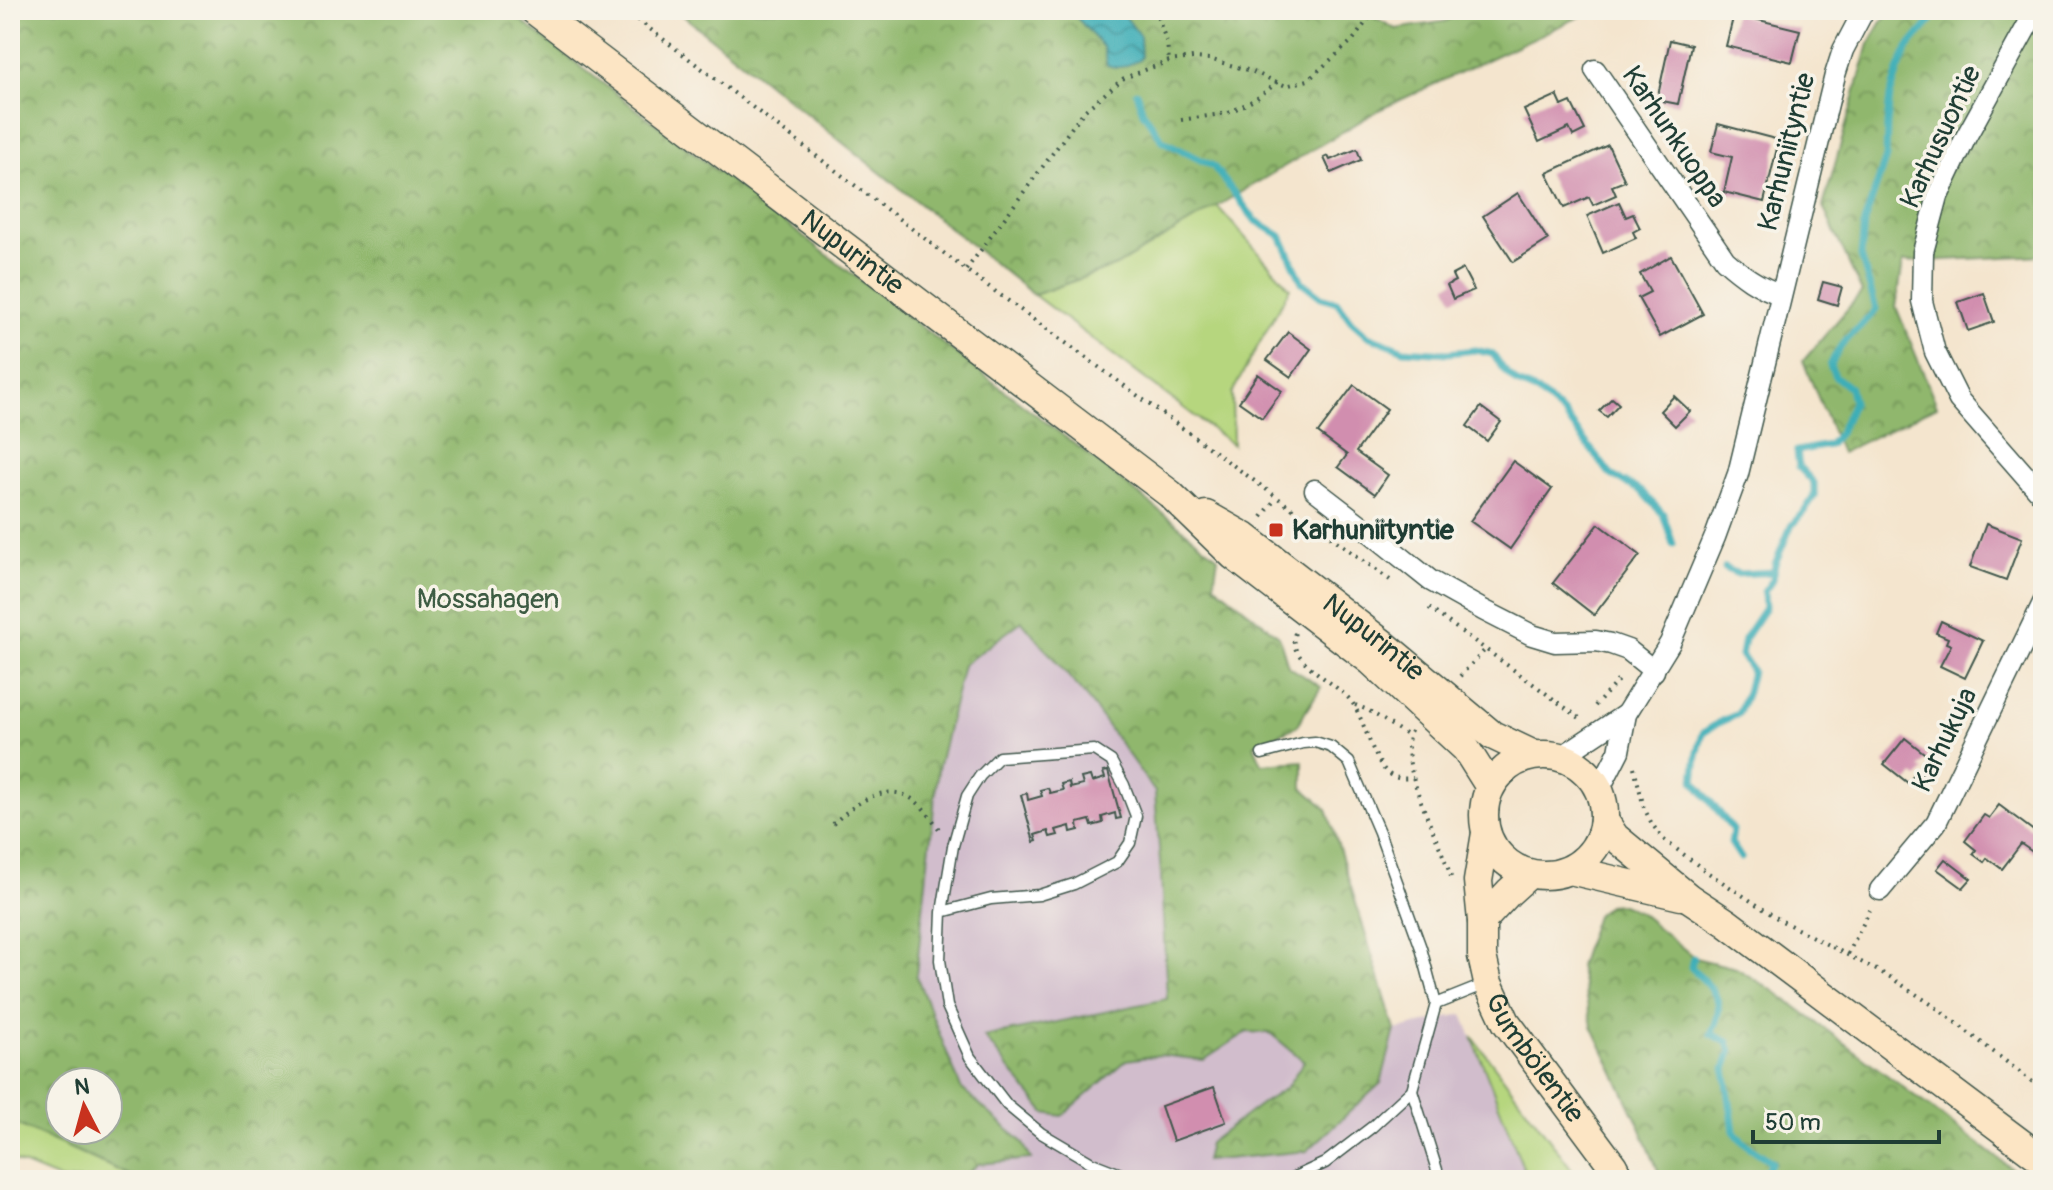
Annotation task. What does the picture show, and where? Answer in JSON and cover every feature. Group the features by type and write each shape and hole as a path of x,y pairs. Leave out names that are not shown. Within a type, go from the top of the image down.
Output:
{"main road":[{"name":"Nupurintie","path":"534,10 1171,495 1234,556 1371,661 1466,749 1490,787"},
{"name":"Nupurintie","path":"1171,495 1245,537 1382,643 1492,735 1548,756"},
{"path":"1548,756 1577,764 1590,775 1604,805 1605,822 1599,842 1587,859 1570,870 1550,876 1529,874 1510,866 1495,851 1483,818 1490,787 1501,772 1516,761 1548,756"},
{"path":"1605,822 1615,837 1689,898 1739,932 2043,1160"},
{"name":"Gumbölentie","path":"1486,833 1478,881 1482,956 1488,983 1506,1022 1597,1144 1620,1180"},
{"path":"1570,870 1689,898"},
{"path":"1482,921 1529,874"}],"street":[{"name":"Karhusuontie","path":"2036,10 1966,137 1938,196 1923,252 1922,301 1935,352 1959,400 2043,496"},
{"name":"Karhuniityntie","path":"1599,790 1619,751 1626,714 1670,643 1691,596 1738,474 1835,75 1843,50 1863,11"},
{"name":"Karhunkuoppa","path":"1595,70 1725,260 1745,277 1780,294"},
{"path":"1315,490 1431,581 1483,610 1532,635 1555,642 1596,641 1628,650 1654,671"},
{"name":"Karhukuja","path":"1880,890 1936,823 2043,603"},
{"name":"Karhuniityntie","path":"1548,756 1596,733 1626,714"}],"lane":[{"path":"1262,754 1315,742 1331,747 1349,762 1379,832 1421,948 1436,1004 1412,1090 1372,1127 1325,1163 1288,1180"},
{"path":"942,912 991,899 1039,895 1074,884 1117,862 1130,843 1136,816 1111,761 1094,750 999,757 980,776 967,796 953,846 942,912 940,960 947,1006 970,1057 1007,1105 1041,1133 1092,1163 1136,1180"},
{"path":"1436,1004 1488,983"},
{"path":"1412,1090 1438,1180"}],"path":[{"path":"625,10 966,270 1400,587"},
{"path":"1155,10 1167,43 1169,61"},
{"path":"966,270 1084,111 1124,78 1169,61 1193,58 1209,59 1251,71 1286,86 1308,80 1353,40 1375,10"},
{"path":"1181,120 1228,113 1256,99 1278,82"},
{"path":"1261,519 1276,498"},
{"path":"1424,605 1596,733"},
{"path":"1296,631 1292,641 1294,650 1354,705 1388,774 1401,779 1413,778"},
{"path":"1456,681 1486,649"},
{"path":"1592,710 1638,658"},
{"path":"1354,705 1368,710 1408,736"},
{"path":"1412,729 1408,736 1407,754 1413,778 1453,886"},
{"path":"1619,751 1632,762 1644,808 1663,839 1780,920 1890,977 1934,1006 2043,1090"},
{"path":"833,824 851,807 873,794 891,793 908,797 921,806 953,846"},
{"path":"1848,954 1880,890"}],"shaded area":[{"path":"1022,621 1091,703 1155,792 1167,999 985,1037 1127,1060 1160,1055 1204,1060 1247,1032 1270,1033 1305,1061 1286,1088 1261,1104 1206,1161 1307,1151 1381,1083 1395,1030 1463,1014 1528,1180 960,1180 978,1164 1031,1158 1022,1142 961,1088 916,975 938,769 963,665"}],"green space":[{"name":"Mossahagen","path":"10,10 507,10 1218,557 1214,584 1279,636 1288,666 1321,687 1296,727 1254,745 1262,764 1303,761 1303,788 1327,809 1395,1030 1381,1083 1307,1151 1205,1161 1209,1143 1286,1088 1304,1061 1270,1033 1247,1032 1204,1060 1160,1055 1127,1060 1062,1116 1045,1113 984,1037 1167,999 1155,792 1091,703 1022,621 963,665 938,769 916,975 961,1088 1022,1142 1031,1159 978,1164 960,1180 140,1180 65,1146 124,1146 124,1066 44,1066 44,1136 10,1121"},
{"path":"676,10 1361,10 1396,29 1447,21 1463,10 1594,10 1381,109 1116,266 1034,295"},
{"path":"1889,10 2043,10 2043,255 1903,262 1896,307 1937,406 1841,453 1803,361 1862,292 1823,207 1869,44"},
{"path":"1217,206 1290,288 1232,393 1233,445 1034,295 1116,266"},
{"path":"1621,904 1639,912 1695,958 1736,968 1780,995 2027,1180 1662,1180 1592,1026 1579,966 1596,915 1608,905"},
{"path":"1472,1036 1580,1180 1528,1180"},
{"path":"10,1121 44,1136 44,1146 65,1146 140,1180 61,1180 10,1159"}],"water":[{"path":"1070,10 1115,10 1125,16 1140,36 1141,58 1121,67 1107,65 1103,47"}],"building":[{"path":"1734,14 1800,30 1792,62 1726,46"},
{"path":"1670,40 1691,45 1678,104 1657,100"},
{"path":"1557,95 1562,106 1571,102 1585,130 1573,136 1569,128 1539,142 1524,110"},
{"path":"1718,124 1779,140 1764,202 1724,192 1732,157 1711,152"},
{"path":"1608,145 1625,181 1612,186 1616,195 1593,205 1589,197 1564,208 1547,173"},
{"path":"1357,149 1361,160 1331,173 1324,158 1328,156 1330,160"},
{"path":"1518,193 1548,240 1513,262 1483,216"},
{"path":"1619,202 1626,217 1633,214 1640,228 1633,232 1636,238 1603,253 1587,216"},
{"path":"1671,256 1703,314 1660,337 1638,298 1650,292 1640,274"},
{"path":"1463,269 1474,290 1453,299 1447,285 1455,281 1452,275"},
{"path":"1823,282 1842,287 1837,305 1818,299"},
{"path":"1984,293 1994,322 1968,331 1958,302"},
{"path":"1288,332 1311,349 1291,377 1267,360"},
{"path":"1258,374 1282,391 1262,418 1239,402"},
{"path":"1354,385 1387,409 1356,452 1388,475 1375,494 1338,467 1347,455 1318,433"},
{"path":"1674,396 1690,411 1675,426 1660,411"},
{"path":"1612,398 1619,404 1607,417 1599,411"},
{"path":"1481,407 1501,422 1487,441 1467,426"},
{"path":"1513,461 1552,489 1510,549 1470,521"},
{"path":"1599,524 1640,555 1594,615 1553,583"},
{"path":"1986,524 2022,538 2006,580 1970,567"},
{"path":"1941,621 1983,641 1965,678 1940,666 1951,645 1946,643 1948,638 1936,633"},
{"path":"1905,738 1929,757 1920,768 1924,770 1918,778 1914,775 1908,783 1884,764"},
{"path":"1108,771 1121,818 1116,819 1115,813 1102,817 1103,823 1092,826 1090,820 1078,823 1079,830 1071,832 1070,826 1056,830 1058,835 1050,837 1048,831 1035,835 1037,841 1034,842 1021,795 1027,793 1028,800 1042,796 1040,790 1048,788 1050,793 1063,790 1061,784 1069,782 1070,788 1083,785 1081,778 1090,776 1092,782 1105,778 1103,772"},
{"path":"1999,805 2043,838 2034,853 2021,844 2002,869 1987,858 1984,862 1973,854 1976,850 1965,841 1984,815 1989,818"},
{"path":"1945,859 1971,879 1963,888 1937,869"},
{"path":"1214,1087 1226,1122 1173,1141 1161,1106"}],"waterway":[{"path":"1741,858 1731,843 1733,830 1694,781 1697,755 1703,733 1738,714 1752,671 1741,655 1744,639 1765,608 1764,592 1773,579 1775,564 1791,526 1814,496 1814,483 1799,467 1797,451 1829,445 1839,433 1853,402 1850,388 1835,376 1830,366 1842,344 1876,309 1861,256 1864,223 1886,157 1890,96 1908,48 1940,10"},
{"path":"1136,92 1143,112 1163,141 1213,166 1255,220 1281,236 1302,282 1321,297 1337,302 1351,321 1368,336 1404,350 1448,353 1475,350 1493,354 1517,383 1538,392 1563,413 1611,475 1641,491 1663,514 1673,544"},
{"path":"1725,568 1738,574 1774,572"},
{"path":"1693,958 1691,967 1712,990 1718,1004 1711,1034 1728,1042 1731,1052 1725,1069 1734,1131 1744,1143 1772,1162 1766,1171 1755,1175 1754,1180"}],"place":[{"name":"Karhuniityntie","path":"1276,530"}]}
